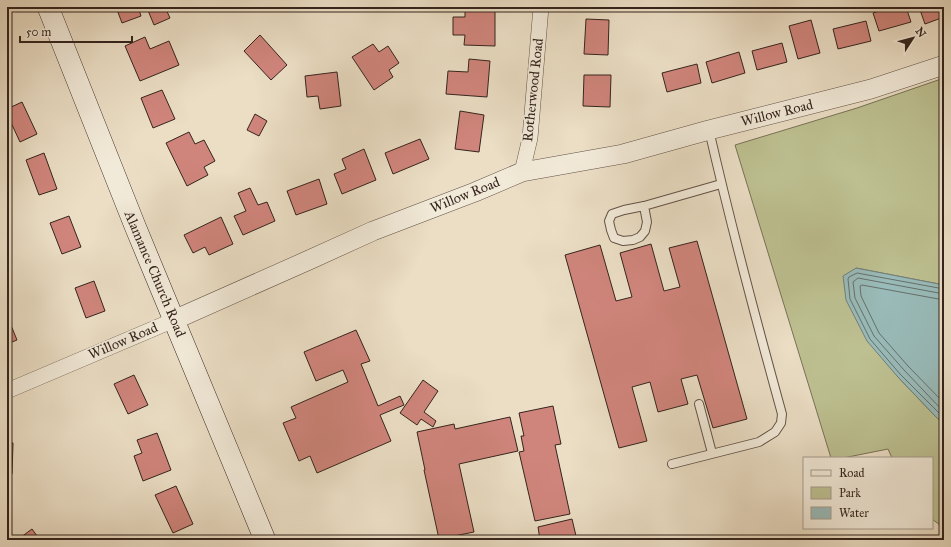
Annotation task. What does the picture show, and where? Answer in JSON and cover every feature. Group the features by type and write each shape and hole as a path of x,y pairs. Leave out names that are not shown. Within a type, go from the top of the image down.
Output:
{"main road":[{"name":"Alamance Church Road","path":"48,7 135,226 265,540"}],"street":[{"name":"Rotherwood Road","path":"522,172 530,138 541,7"},
{"name":"Willow Road","path":"7,391 174,320 373,231 475,192 522,172 623,154 709,130 871,89 944,65"}],"lane":[{"path":"672,464 759,442 775,432 781,423 782,414 745,278 709,130"},
{"path":"644,206 647,222 645,231 640,237 633,240 623,241 614,238 610,230 609,221 612,214 721,184"},
{"path":"699,404 712,453"}],"green space":[{"path":"944,78 944,285 856,268 897,376 937,418 944,423 944,528 933,520 933,457 892,457 888,449 848,457 831,457 735,145 857,108"}],"water":[{"path":"856,268 944,285 944,423 937,418 897,376 867,341 846,300 843,276"}],"building":[{"path":"116,7 138,7 141,16 122,23"},
{"path":"165,7 170,18 154,25 147,8"},
{"path":"892,7 906,7 911,22 879,31 873,13"},
{"path":"919,7 944,7 944,17 925,24"},
{"path":"465,8 495,9 495,46 464,45 465,35 453,35 453,17 465,17"},
{"path":"586,19 609,20 608,55 584,54"},
{"path":"811,20 820,53 798,59 789,26"},
{"path":"866,21 871,41 838,49 833,29"},
{"path":"260,35 287,65 271,80 244,51"},
{"path":"145,37 150,49 169,41 179,65 140,81 125,46"},
{"path":"782,43 787,62 757,70 752,51"},
{"path":"373,44 379,52 388,46 399,63 389,70 393,77 374,90 352,57"},
{"path":"739,52 745,73 712,83 706,62"},
{"path":"469,59 490,61 487,97 446,94 448,71 468,72"},
{"path":"697,64 701,83 667,92 662,73"},
{"path":"337,72 341,106 320,109 318,96 307,97 305,76"},
{"path":"584,75 611,75 610,107 583,106"},
{"path":"162,90 175,119 153,128 141,98"},
{"path":"22,102 37,134 20,142 7,114 7,109"},
{"path":"460,111 484,115 479,152 455,149"},
{"path":"255,114 267,121 259,136 247,130"},
{"path":"189,132 195,144 204,140 215,161 204,167 208,175 187,186 166,143"},
{"path":"420,139 429,159 393,174 385,153"},
{"path":"364,149 376,180 342,194 334,174 346,169 342,159"},
{"path":"44,153 57,189 39,195 26,160"},
{"path":"319,179 327,204 296,215 287,191"},
{"path":"250,188 258,205 267,202 275,221 243,235 234,216 246,211 238,193"},
{"path":"69,216 81,247 62,254 50,223"},
{"path":"221,217 233,244 209,255 205,247 193,253 184,235"},
{"path":"697,241 747,419 713,428 697,375 681,379 688,404 658,412 650,382 632,387 647,441 619,448 565,255 600,245 616,301 632,297 620,253 651,244 664,291 680,287 669,248"},
{"path":"94,281 105,311 86,318 75,288"},
{"path":"8,318 17,340 7,344 7,319"},
{"path":"356,330 370,361 361,364 378,406 400,396 404,405 380,415 391,441 317,473 310,456 299,461 283,423 296,418 291,407 348,382 343,370 316,381 304,352"},
{"path":"134,375 148,405 128,414 114,384"},
{"path":"423,380 438,391 424,412 436,421 433,427 421,419 417,425 400,413"},
{"path":"553,406 561,444 555,445 570,514 535,521 519,452 524,451 521,436 524,436 519,413"},
{"path":"510,417 518,451 459,464 474,532 439,539 417,432 454,424 455,429"},
{"path":"157,433 171,470 143,481 134,456 142,453 137,440"},
{"path":"7,443 13,443 12,474 7,474"},
{"path":"176,486 193,524 173,533 155,495"},
{"path":"572,519 577,540 540,540 538,527"},
{"path":"32,529 40,540 17,540"}]}
